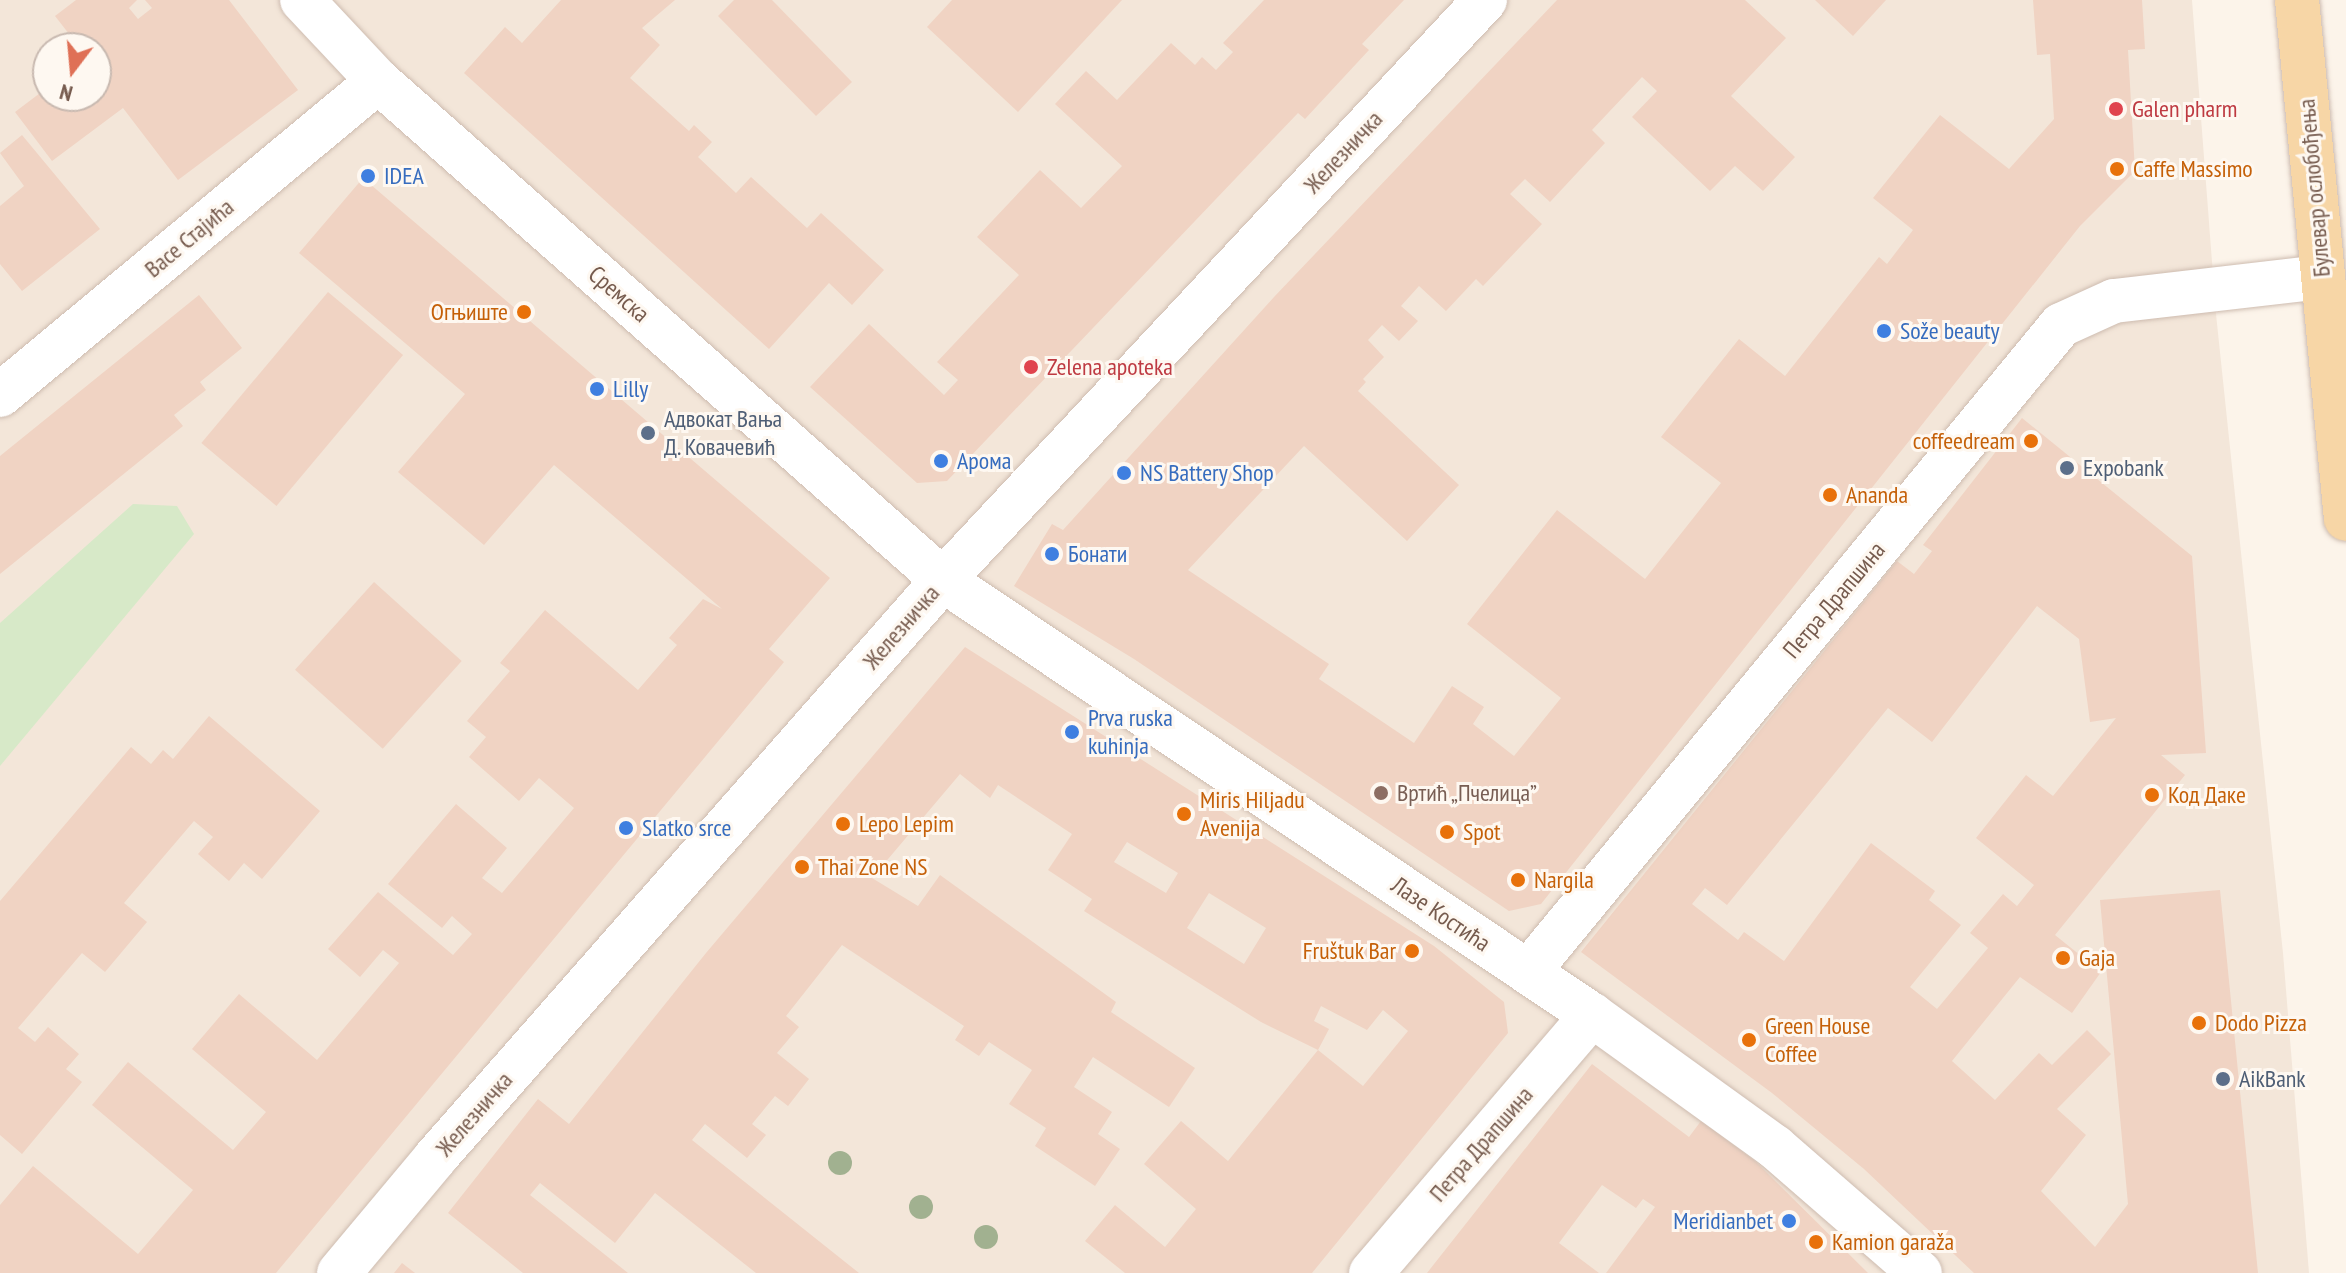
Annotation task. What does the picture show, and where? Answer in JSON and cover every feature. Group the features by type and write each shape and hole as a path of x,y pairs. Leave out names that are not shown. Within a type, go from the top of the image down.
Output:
{"main road":[{"name":"Булевар ослобођења","path":"2297,0 2346,519"}],"street":[{"name":"Сремска","path":"302,0 378,81 943,580"},
{"name":"Железничка","path":"339,1273 445,1146 943,580 1485,0"},
{"name":"Васе Стајића","path":"0,395 378,81"},
{"name":"Петра Драпшина","path":"1528,972 2061,325 2114,301 2323,277"},
{"name":"Лазе Костића","path":"943,580 1592,1015 1775,1147 1920,1273"},
{"name":"Петра Драпшина","path":"1371,1273 1592,1015"}],"shaded area":[{"path":"0,0 2192,0 2216,314 2283,953 2309,1273 0,1273"}],"green space":[{"path":"133,504 177,506 194,534 0,766 0,623"}],"building":[{"path":"76,0 137,0 129,8 138,19 152,8 145,0 229,0 298,90 178,180 123,108 52,161 15,112 32,99 32,112 112,112 112,32 68,32 55,16"},
{"path":"561,0 675,0 642,28 660,45 630,78 689,131 694,125 712,142 698,157 736,193 751,177 807,228 821,213 884,270 852,305 829,283 769,349 464,73 505,27 522,43"},
{"path":"734,0 772,0 852,82 816,116 718,16"},
{"path":"952,0 1122,0 1018,112 927,27"},
{"path":"1264,0 1404,0 1362,44 1369,50 1305,119 1298,113 947,481 917,483 810,387 869,324 944,395 958,380 937,362 1019,275 977,237 1040,170 1081,208 1122,166 1055,104 1086,71 1117,100 1171,43 1195,65 1202,57 1216,70 1233,52 1223,43"},
{"path":"1557,0 1745,0 1786,38 1731,96 1795,157 1763,191 1735,166 1710,191 1632,117 1657,91 1642,77 1592,130 1605,143 1550,202 1525,179 1510,194 1542,224 1483,286 1476,279 1446,311 1419,286 1401,306 1418,321 1399,341 1382,325 1368,340 1384,357 1363,379 1366,382 1358,391 1459,485 1407,541 1304,446 1188,570 1329,664 1319,679 1414,743 1452,686 1484,707 1473,724 1514,756 1561,698 1467,624 1557,510 1645,579 1721,483 1661,437 1739,339 1785,376 1879,257 1887,264 1913,230 1873,198 1940,115 2009,169 2054,119 2050,54 2037,55 2033,0 2142,0 2145,49 2128,50 2135,171 2080,226 1541,904 1509,911 1134,659 1014,586 1052,524 1063,530 1274,297"},
{"path":"1815,0 1886,0 1853,36"},
{"path":"22,135 100,229 22,291 0,264 0,206 24,186 0,153"},
{"path":"363,178 830,578 769,649 784,662 276,1273 0,1273 0,1205 33,1166 138,1254 193,1190 92,1105 128,1062 233,1150 266,1112 192,1049 239,994 317,1060 399,963 383,950 360,977 328,949 378,892 453,955 472,934 452,916 442,928 388,884 456,804 507,848 482,878 502,893 574,808 539,778 519,801 469,757 486,737 467,721 510,671 500,663 545,610 638,690 677,645 669,638 703,599 722,609 554,465 484,545 398,472 465,394 299,253"},
{"path":"328,292 403,355 276,506 201,443"},
{"path":"199,295 242,348 200,382 206,390 174,415 183,426 0,574 0,456"},
{"path":"2022,418 2192,556 2206,753 2161,755 2185,775 2055,935 2101,972 2072,1013 2020,977 1952,1061 1995,1100 2039,1053 2052,1065 2087,1030 2111,1054 2057,1109 2086,1135 2041,1191 2095,1247 2128,1204 2100,900 2220,890 2258,1273 1974,1273 1864,1169 1772,1093 1581,952 1897,561 1914,574 1932,551 1923,545","holes":["2037,606 2079,639 2090,722 2116,718 2053,796 2026,775 1976,838 2034,885 2017,906 2003,894 1970,933 1988,948 1937,1009 1910,987 1961,925 1929,900 1935,891 1871,843 1784,961 1744,932 1738,940 1692,904 1705,888 1727,905 1888,708 1932,742"]},
{"path":"374,582 462,661 383,749 295,670"},
{"path":"965,647 1434,946 1504,1002 1508,1033 1312,1273 1125,1273 1085,1241 1115,1205 1165,1247 1196,1209 1144,1164 1181,1121 1228,1161 1318,1050 1261,1022 1084,911 1092,899 1048,870 1072,834 998,785 990,798 960,774 872,878 918,906 940,875 1116,1002 1111,1012 1195,1068 1169,1107 1093,1057 1074,1087 1112,1112 1098,1134 1120,1149 1095,1186 1035,1146 1046,1128 1009,1104 1032,1070 989,1042 979,1056 955,1040 964,1026 842,945 786,1016 799,1027 777,1053 809,1079 788,1106 775,1096 752,1124 766,1135 747,1158 705,1124 692,1140 859,1273 756,1273 655,1193 615,1243 540,1183 530,1195 628,1273 523,1273 448,1213 538,1099 569,1124 706,953","holes":["1127,842 1178,873 1166,893 1114,862","1209,893 1266,928 1244,964 1187,928","1321,1006 1367,1030 1383,1010 1408,1031 1363,1086 1318,1050 1329,1029 1314,1021"]},
{"path":"209,716 320,811 262,879 244,863 229,881 198,854 213,837 194,821 124,903 147,922 105,972 82,953 18,1028 35,1042 48,1027 79,1054 66,1069 82,1082 22,1154 0,1135 0,901 131,747 151,764 163,750 173,759"},
{"path":"1592,1064 1689,1137 1701,1121 1755,1161 1868,1273 1606,1273 1655,1207 1643,1199 1636,1208 1602,1185 1559,1243 1599,1273 1427,1273"},
{"path":"402,1263 415,1273 394,1273"}],"place":[{"name":"Galen pharm","path":"2116,109"},
{"name":"Caffe Massimo","path":"2117,169"},
{"name":"IDEA","path":"368,176"},
{"name":"Огњиште","path":"524,312"},
{"name":"Sože beauty","path":"1884,331"},
{"name":"Zelena apoteka","path":"1031,367"},
{"name":"Lilly","path":"597,389"},
{"name":"Адвокат Вања Д. Ковачевић","path":"648,433"},
{"name":"coffeedream","path":"2031,441"},
{"name":"Арома","path":"941,461"},
{"name":"Expobank","path":"2067,468"},
{"name":"NS Battery Shop","path":"1124,473"},
{"name":"Ananda","path":"1830,495"},
{"name":"Бонати","path":"1052,554"},
{"name":"Prva ruska kuhinja","path":"1072,732"},
{"name":"Вртић „Пчелица”","path":"1381,793"},
{"name":"Код Даке","path":"2152,795"},
{"name":"Miris Hiljadu Avenija","path":"1184,814"},
{"name":"Lepo Lepim","path":"843,824"},
{"name":"Slatko srce","path":"626,828"},
{"name":"Spot","path":"1447,832"},
{"name":"Thai Zone NS","path":"802,867"},
{"name":"Nargila","path":"1518,880"},
{"name":"Fruštuk Bar","path":"1412,951"},
{"name":"Gaja","path":"2063,958"},
{"name":"Dodo Pizza","path":"2199,1023"},
{"name":"Green House Coffee","path":"1749,1040"},
{"name":"AikBank","path":"2223,1079"},
{"name":"Meridianbet","path":"1789,1221"},
{"name":"Kamion garaža","path":"1816,1242"}]}
